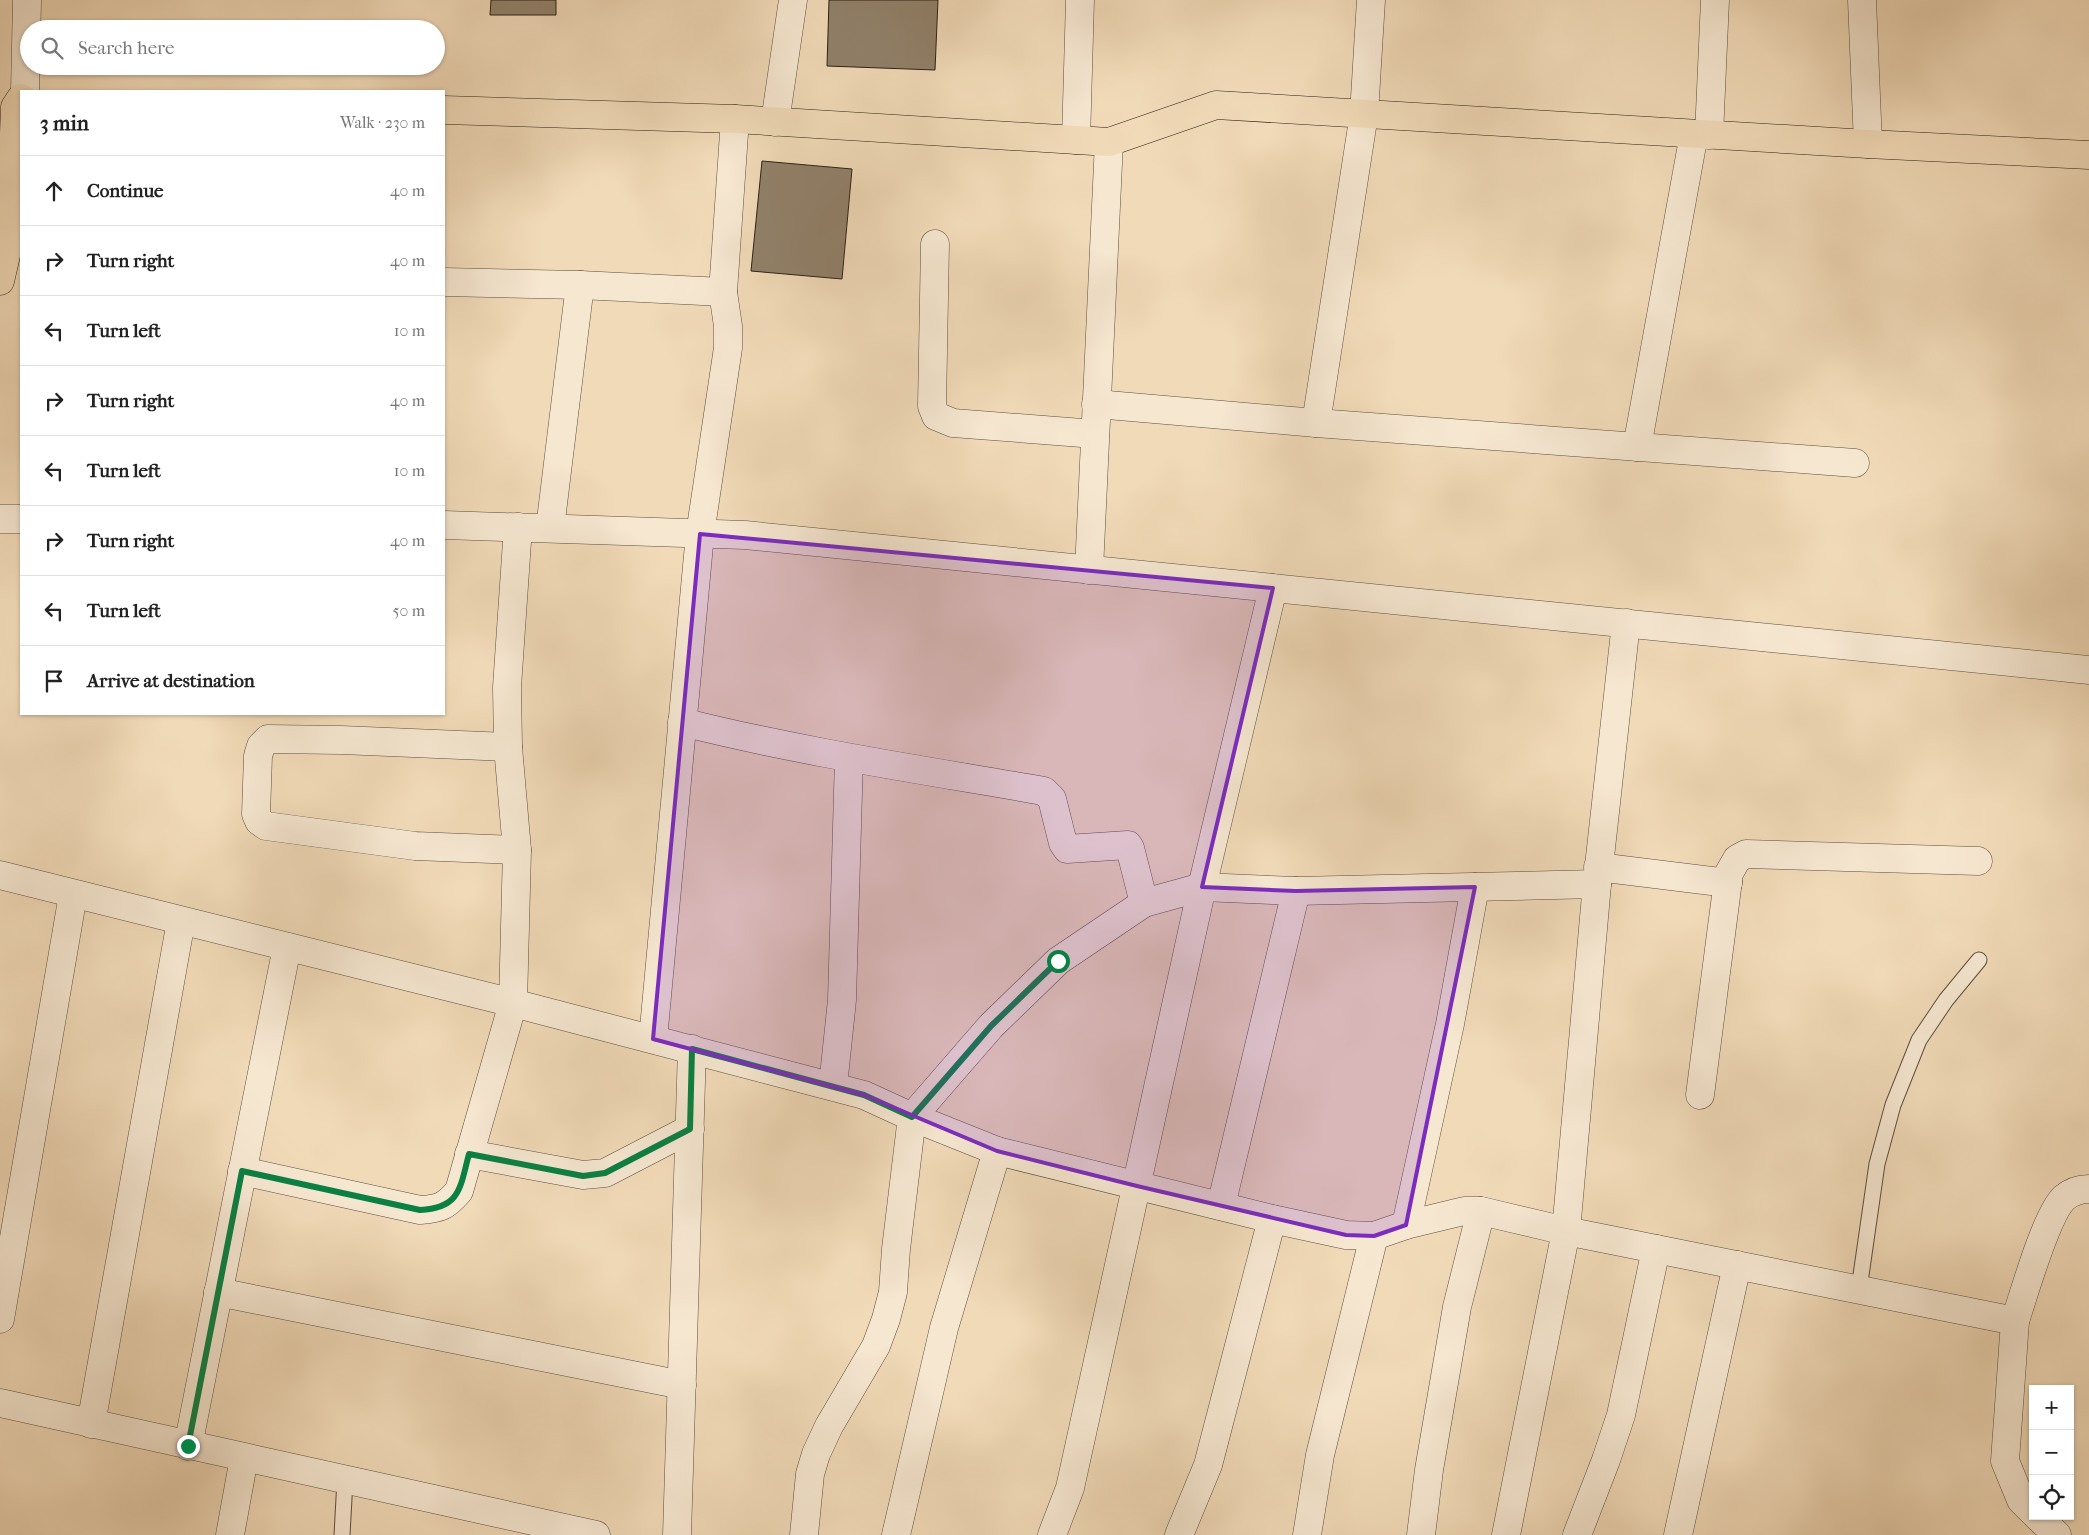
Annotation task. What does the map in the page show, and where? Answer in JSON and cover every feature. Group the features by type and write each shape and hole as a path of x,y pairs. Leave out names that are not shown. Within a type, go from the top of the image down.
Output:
{"main road":[{"path":"8,274 16,97"},
{"path":"445,110 735,119 1109,142 1216,105 1868,144 2089,155"}],"street":[{"path":"25,20 27,0"},
{"path":"775,122 794,0"},
{"path":"1076,140 1080,0"},
{"path":"1316,423 1364,114 1371,0"},
{"path":"1637,447 1702,134 1715,0"},
{"path":"1862,0 1868,144"},
{"path":"16,97 20,62"},
{"path":"653,1039 700,534 728,348 728,326 723,292 735,119"},
{"path":"1088,570 1109,142"},
{"path":"935,244 932,406 936,416 953,423 1095,434"},
{"path":"445,282 723,292"},
{"path":"550,528 580,286"},
{"path":"1096,404 1316,423 1855,463"},
{"path":"0,519 20,520"},
{"path":"445,525 745,535 2089,670"},
{"path":"242,1171 420,1210 437,1209 448,1203 459,1191 514,1002 517,850 508,747 507,687 518,527"},
{"path":"1052,1535 1070,1488 1202,888 1273,588"},
{"path":"1506,1535 1566,1231 1598,876 1626,623"},
{"path":"682,722 741,737 849,758 1044,791 1052,799 1067,848 1128,844 1144,903"},
{"path":"508,747 268,739 261,746 258,756 256,814 259,821 266,826 415,846 517,850"},
{"path":"833,1086 842,1000 849,758"},
{"path":"1700,1095 1729,873 1736,859 1746,854 1978,861"},
{"path":"0,875 73,895 514,1002 833,1086 864,1095 912,1117 997,1151 1272,1219 1346,1235 1374,1236 1406,1225 1464,1211 1481,1211 1566,1231 2015,1321"},
{"path":"804,1535 810,1474 816,1454 829,1426 876,1346 893,1292 896,1249 912,1117 991,1026 1058,961 1144,903 1202,888 1296,891 1475,887 1598,876 1728,883"},
{"path":"1406,1225 1450,1024 1475,887"},
{"path":"1221,1206 1296,891"},
{"path":"0,1319 73,895"},
{"path":"91,1424 181,921"},
{"path":"188,1446 287,947"},
{"path":"677,1535 692,1049"},
{"path":"469,1154 583,1176 605,1173 690,1129"},
{"path":"896,1535 944,1328 997,1151"},
{"path":"2029,1508 2021,1500 2005,1461 2015,1321 2052,1214 2064,1198 2081,1189 2089,1189"},
{"path":"1420,1535 1429,1470 1457,1307 1481,1211"},
{"path":"1179,1535 1208,1465 1272,1219"},
{"path":"1307,1535 1320,1455 1374,1236"},
{"path":"1577,1535 1621,1415 1656,1249"},
{"path":"1678,1535 1737,1265"},
{"path":"218,1292 682,1384"},
{"path":"0,1403 596,1535"},
{"path":"230,1535 244,1458"},
{"path":"2042,1520 2057,1535"}],"lane":[{"path":"1858,1290 1877,1164 1892,1105 1919,1040 1946,1000 1979,960"},
{"path":"342,1535 345,1480"}],"highlighted area":[{"path":"700,534 1273,588 1202,887 1296,891 1475,887 1406,1225 1374,1236 1346,1235 1137,1186 997,1151 864,1095 653,1039"}],"building":[{"path":"491,0 556,0 556,15 490,15"},
{"path":"829,0 938,0 935,70 827,66"},
{"path":"762,161 852,169 842,279 751,271"}],"route":[{"path":"188,1446 242,1171 420,1210 437,1209 448,1203 459,1191 469,1154 583,1176 605,1173 630,1162 690,1129 692,1049 864,1095 912,1117 991,1026 1058,961"}]}
